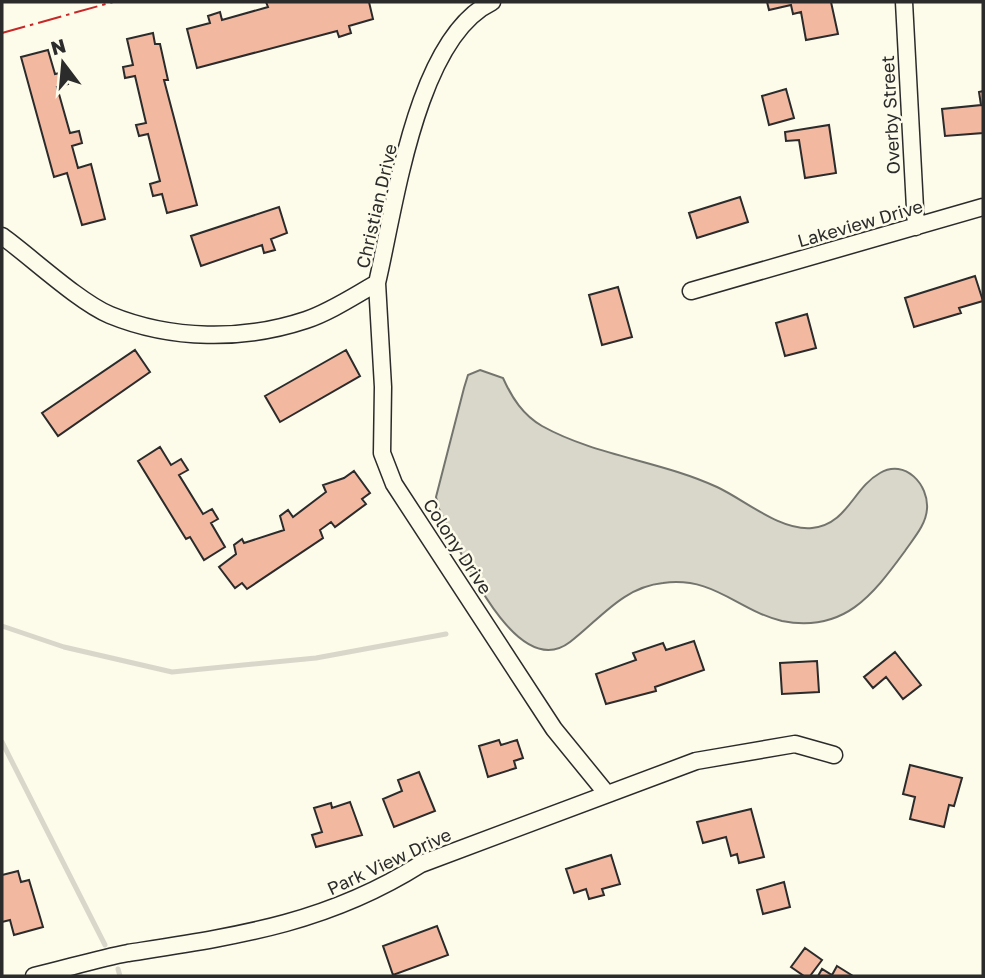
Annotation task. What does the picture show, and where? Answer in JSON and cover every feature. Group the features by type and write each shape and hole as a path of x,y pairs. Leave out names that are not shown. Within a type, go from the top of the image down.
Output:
{"street":[{"name":"Christian Drive","path":"2,236 110,314 184,334 253,333 307,320 377,283 420,102 447,43 461,24 492,2"},
{"name":"Overby Street","path":"904,2 916,227"},
{"name":"Lakeview Drive","path":"691,291 983,207"},
{"name":"Colony Drive","path":"377,283 383,387 382,453 394,484 554,729 607,794"},
{"name":"Park View Drive","path":"34,976 125,954 208,942 312,918 382,887 422,864 696,761 795,744 834,755"}],"shaded area":[{"path":"480,370 503,378 519,405 529,417 542,426 584,445 696,478 788,525 812,528 834,520 871,480 889,469 906,471 920,483 927,500 924,521 893,567 868,596 839,616 823,621 782,621 697,584 663,583 624,597 570,642 549,650 528,644 509,628 490,604 459,550 436,497 468,375"}],"building":[{"path":"266,2 369,2 373,19 349,26 351,33 339,37 337,31 197,68 187,29 210,23 208,16 220,12 222,20 268,7"},
{"path":"767,2 831,2 838,34 806,40 801,12 793,14 791,5 769,10"},
{"path":"153,33 155,44 160,44 168,80 164,80 197,205 167,213 162,194 153,196 150,184 160,181 148,134 139,136 136,125 146,123 135,76 125,78 123,67 133,65 127,39"},
{"path":"48,50 55,74 65,72 68,84 57,87 70,133 79,131 82,143 72,146 78,168 91,164 105,219 82,225 67,173 54,177 21,57"},
{"path":"786,89 794,118 769,125 762,96"},
{"path":"983,91 983,133 945,136 942,109 981,105 979,92"},
{"path":"829,125 836,173 805,178 799,140 786,141 785,132"},
{"path":"740,197 748,222 697,238 689,213"},
{"path":"279,207 287,233 271,239 275,250 264,253 262,245 201,266 191,236"},
{"path":"975,276 983,301 959,308 961,313 914,327 905,298"},
{"path":"618,287 632,337 602,345 589,295"},
{"path":"807,314 816,348 785,356 776,323"},
{"path":"135,350 150,372 58,436 42,413"},
{"path":"346,350 360,376 280,422 265,396"},
{"path":"160,447 171,465 181,459 188,470 179,475 203,514 212,509 218,519 211,523 225,547 204,560 190,537 186,539 138,461"},
{"path":"354,471 370,493 362,499 366,504 335,527 331,522 320,530 323,538 247,589 242,583 235,588 219,567 236,554 234,545 242,539 244,543 284,530 280,516 288,510 293,517 326,492 323,485 344,478"},
{"path":"694,641 704,670 655,687 656,691 606,704 596,674 636,660 633,653 663,643 666,650"},
{"path":"895,652 921,685 903,699 886,677 873,688 864,677"},
{"path":"817,661 819,692 782,694 780,663"},
{"path":"499,740 501,745 517,740 523,758 514,761 516,768 488,777 479,746"},
{"path":"910,765 962,778 954,806 949,805 944,827 910,819 915,797 903,794"},
{"path":"419,772 435,811 394,827 383,799 402,791 398,780"},
{"path":"350,802 362,835 316,847 312,835 322,832 314,808 331,803 332,808"},
{"path":"751,809 764,857 739,863 737,854 731,856 726,837 703,843 697,822"},
{"path":"611,855 620,884 602,889 604,895 589,899 586,889 574,893 566,869"},
{"path":"18,871 21,882 29,880 43,927 14,935 10,920 2,922 2,875"},
{"path":"784,882 790,907 763,914 757,890"},
{"path":"437,926 448,955 393,975 383,946"},
{"path":"805,948 822,960 810,976 804,976 791,967"},
{"path":"837,966 853,976 818,976 822,969 832,975"}],"waterway":[{"path":"2,626 64,647 172,672 316,658 446,634"},
{"path":"2,742 105,945"},
{"path":"118,969 120,976"}],"power":[{"path":"2,33 113,2"}]}
